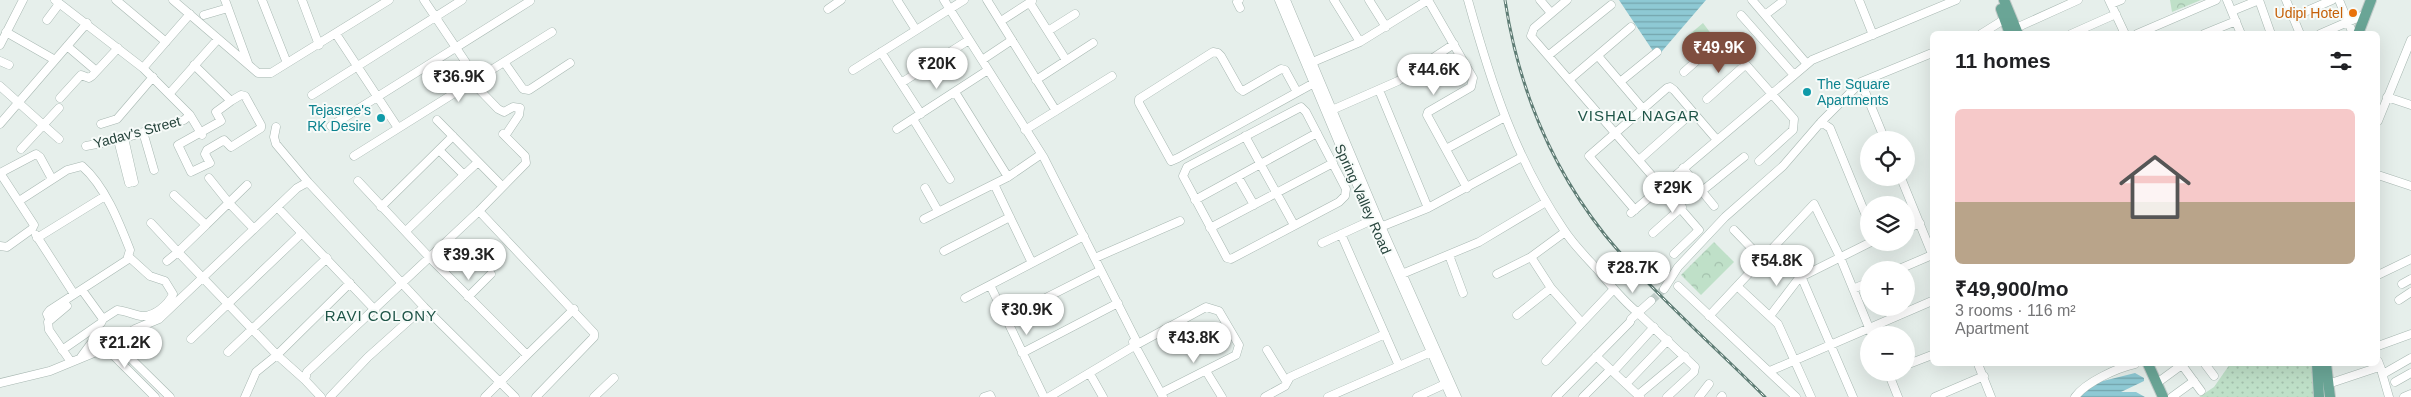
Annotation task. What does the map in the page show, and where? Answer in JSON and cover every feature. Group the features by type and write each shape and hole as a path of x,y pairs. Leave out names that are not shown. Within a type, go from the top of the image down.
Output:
{"main road":[{"path":"2359,31 2371,0"},
{"path":"2365,31 2377,0"},
{"path":"2005,1 2015,31"},
{"path":"2005,1 2005,19 2014,31"},
{"path":"2149,366 2167,397"},
{"path":"2154,366 2163,397"},
{"path":"2317,366 2319,397"},
{"path":"2326,366 2330,397"}],"street":[{"path":"0,45 23,0"},
{"path":"116,0 166,42"},
{"path":"174,0 248,65 258,73 265,74 319,45 384,1"},
{"path":"262,0 287,63"},
{"path":"302,0 319,45"},
{"path":"305,380 307,372 403,284 526,163 525,156 504,135 520,108 515,106 501,111 474,80 456,47 424,0"},
{"path":"312,95 462,0"},
{"path":"828,9 841,0"},
{"path":"896,0 916,30"},
{"path":"944,0 1040,155 1044,158 1097,272 1136,340 1136,345 1162,395 1236,355 1239,345 1219,311 1213,307 1206,307 1136,345 1049,397"},
{"path":"853,70 964,0"},
{"path":"987,0 1056,111"},
{"name":"Spring Valley Road","path":"1279,0 1332,110 1372,220 1379,227 1402,274 1457,397"},
{"name":"Spring Valley Road","path":"1286,0 1334,133 1342,151 1352,164 1451,397"},
{"path":"1334,0 1360,42"},
{"path":"1369,0 1386,27"},
{"path":"1309,64 1360,42 1428,0 1473,78 1474,83"},
{"path":"1468,0 1490,78 1505,117 1522,157 1546,202 1565,232 1614,289 1685,356 1696,369 1667,397"},
{"path":"1540,0 1551,13"},
{"path":"1566,0 1531,32 1532,36 1699,230 1674,254"},
{"path":"1752,0 1807,64"},
{"path":"1860,0 1873,35"},
{"path":"1717,140 1670,87 1589,156 1633,211 1807,64 1956,0"},
{"path":"2017,31 2078,0"},
{"path":"2121,0 2110,2 2124,31"},
{"path":"2144,31 2216,0"},
{"path":"2227,0 2241,31"},
{"path":"2232,11 2259,0 2270,31"},
{"path":"2286,0 2299,31"},
{"path":"2293,17 2332,0"},
{"path":"2339,0 2352,31"},
{"path":"331,126 530,1"},
{"path":"1000,22 1032,1 1066,60"},
{"path":"47,20 57,2 87,23 116,51 143,68 170,93 201,134"},
{"path":"1765,15 1782,2"},
{"path":"204,15 226,4 248,65"},
{"path":"1549,55 1611,4"},
{"path":"143,68 190,14"},
{"path":"1048,31 1075,14"},
{"path":"2078,31 2116,14"},
{"path":"2327,31 2366,14"},
{"path":"1741,15 1794,74"},
{"path":"1986,31 2005,19"},
{"path":"2211,31 2236,21"},
{"path":"0,124 87,23"},
{"path":"1570,79 1631,27"},
{"path":"6,32 55,60"},
{"path":"354,156 552,32"},
{"path":"336,34 398,128"},
{"path":"170,93 218,39"},
{"path":"1684,72 1721,39 1725,41 1794,119 1794,130 1759,160"},
{"path":"901,83 969,40"},
{"path":"982,60 1012,40"},
{"path":"2380,111 2411,40"},
{"path":"1036,80 1093,43"},
{"path":"1332,110 1398,81 1454,44"},
{"path":"67,46 94,70"},
{"path":"60,98 81,75 91,78 116,51"},
{"path":"881,52 921,114"},
{"path":"1297,92 1285,70 1281,69 1243,91 1239,88 1221,56 1213,52 1139,99 1139,103 1171,160 1297,92 1314,82"},
{"path":"1620,82 1657,52"},
{"path":"1664,289 1674,277 1678,267 1725,217 1783,166 1821,122 1861,82 1930,54"},
{"path":"1598,56 1644,110"},
{"path":"0,61 9,65"},
{"path":"504,62 523,89 529,90 570,63"},
{"path":"194,65 231,101"},
{"path":"1707,99 1745,65"},
{"path":"897,129 988,70"},
{"path":"1025,130 1112,76"},
{"path":"102,124 117,118 153,78"},
{"path":"1467,188 1427,116 1428,112 1471,87 1474,83 1490,78"},
{"path":"1861,82 1881,131"},
{"path":"0,86 59,139"},
{"path":"1379,90 1428,208"},
{"path":"955,92 1008,177"},
{"path":"241,95 245,96 261,128 231,147 224,140 207,150 205,154 210,163 194,173 188,168 177,147 221,122 216,112 231,101 241,95"},
{"path":"2386,96 2411,105"},
{"path":"1300,107 1306,112 1318,138 1346,189 1345,196 1339,202 1228,259 1225,257 1183,176 1185,168 1300,107"},
{"path":"21,149 59,108"},
{"path":"1639,160 1693,112"},
{"name":"Yadav's Street","path":"86,146 121,139 189,117"},
{"path":"1446,149 1505,117"},
{"path":"912,119 950,178"},
{"path":"437,120 502,186"},
{"path":"1821,122 1830,128 1860,201"},
{"path":"276,127 274,137 276,144 308,182 424,307 514,397"},
{"path":"143,132 154,170"},
{"path":"1196,200 1261,164 1318,138 1334,133"},
{"path":"382,207 453,136"},
{"path":"1245,136 1294,225"},
{"path":"121,139 131,183"},
{"path":"439,150 464,175"},
{"path":"1210,228 1276,193 1342,151"},
{"path":"52,179 40,157 36,154 0,173 33,220 32,229 74,294"},
{"path":"924,219 1008,177 1040,155"},
{"path":"1379,227 1428,208 1522,157"},
{"path":"1702,191 1744,157"},
{"path":"406,231 478,162"},
{"path":"19,201 52,179 72,168 82,166 93,177 105,196 130,250 129,257 48,312 49,330 71,362"},
{"path":"1684,168 1714,206"},
{"path":"2380,176 2411,186"},
{"path":"1238,177 1254,205"},
{"path":"209,178 229,203 254,229"},
{"path":"115,342 138,328 159,319 297,188 308,182"},
{"path":"358,182 468,297 527,355"},
{"path":"994,184 1032,263"},
{"path":"167,261 246,185"},
{"path":"1904,186 1930,249"},
{"path":"925,188 938,211"},
{"path":"174,194 206,225"},
{"path":"37,238 105,196"},
{"path":"1402,274 1449,255 1508,226 1546,202"},
{"path":"1709,316 1814,204 1840,257 1868,326"},
{"path":"278,207 375,310"},
{"path":"1653,233 1682,208"},
{"path":"479,211 592,328 594,337 536,397"},
{"path":"944,251 1010,217"},
{"path":"1322,243 1372,220"},
{"path":"1095,258 1180,221"},
{"path":"151,223 276,355 305,380 320,397"},
{"path":"1915,225 1920,223"},
{"path":"0,246 7,248 32,229"},
{"path":"1734,230 1762,259"},
{"path":"1497,274 1531,257 1565,232"},
{"path":"191,339 302,233"},
{"path":"1341,234 1399,366"},
{"path":"1082,237 1095,258 1116,304"},
{"path":"965,298 1082,237"},
{"path":"1770,316 1801,276 1860,247"},
{"path":"1449,255 1463,293"},
{"path":"1915,262 1930,255"},
{"path":"62,350 117,310 146,316 153,314 166,304 171,297 172,290 165,281 150,276 129,257"},
{"path":"1531,257 1551,288 1582,323"},
{"path":"228,352 327,258"},
{"path":"2380,274 2411,259"},
{"path":"1006,318 1097,272"},
{"path":"468,297 491,274"},
{"path":"1801,276 1853,397"},
{"path":"2402,284 2411,279"},
{"path":"245,397 252,377 350,283"},
{"path":"990,285 1044,397"},
{"path":"1678,286 1796,397"},
{"path":"1737,286 1770,316 1783,333 1811,397"},
{"path":"1853,289 1860,286"},
{"path":"1517,315 1551,288"},
{"path":"1546,361 1614,289"},
{"path":"82,290 103,320"},
{"path":"2399,300 2411,292"},
{"path":"1556,397 1648,303"},
{"path":"1883,326 1930,303"},
{"path":"1022,353 1116,304"},
{"path":"49,319 67,306"},
{"path":"330,397 358,370 368,357 424,307"},
{"path":"485,397 574,309"},
{"path":"136,314 138,328"},
{"path":"146,316 146,324"},
{"path":"1582,397 1612,371 1654,327"},
{"path":"1286,380 1385,334"},
{"path":"2380,345 2411,334"},
{"path":"81,357 90,344 101,336 107,335 170,397"},
{"path":"1770,371 1831,345 1860,336"},
{"path":"1626,384 1668,340"},
{"path":"1265,397 1285,386 1286,380 1267,350"},
{"path":"0,383 50,371 96,351 108,351 155,397"},
{"path":"1328,397 1431,352"},
{"path":"1915,361 1930,355"},
{"path":"1596,356 1635,395 1685,356"},
{"path":"2328,384 2411,358"},
{"path":"1979,366 1991,397"},
{"path":"2075,397 2086,385 2122,366"},
{"path":"2159,382 2179,366"},
{"path":"2183,366 2202,391"},
{"path":"2206,366 2214,376"},
{"path":"2380,367 2390,397"},
{"path":"1206,370 1222,397"},
{"path":"2395,382 2411,373"},
{"path":"1090,374 1103,397"},
{"path":"1935,397 1984,376"},
{"path":"594,397 614,378"},
{"path":"1891,381 1898,397"},
{"path":"2172,397 2194,381"},
{"path":"1417,397 1445,384"},
{"path":"1699,397 1709,384"},
{"path":"2404,397 2411,394"},
{"path":"984,397 990,395 991,397"},
{"path":"1276,397 1281,397"}],"green space":[{"path":"2170,0 2201,0 2172,12"},
{"path":"1703,23 1715,39 1696,54 1684,39"},
{"path":"1714,242 1734,262 1701,295 1681,275"},
{"path":"2229,366 2314,366 2317,397 2199,397 2214,387"}],"water":[{"path":"1619,0 1706,0 1657,57"},
{"path":"2135,373 2144,378 2144,381 2121,392 2136,392 2145,397 2076,397 2095,383"}],"tunnel":[{"path":"1651,301 1664,289"}],"railway":[{"path":"1505,0 1511,32 1528,94 1553,153 1568,182 1605,235 1642,277 1765,397"}],"place":[{"name":"Udipi Hotel","path":"2353,13"},
{"name":"The Square Apartments","path":"1807,92"},
{"name":"Tejasree's RK Desire","path":"381,118"}],"district":[{"name":"VISHAL NAGAR","path":"1639,115"},
{"name":"RAVI COLONY","path":"381,315"}]}
